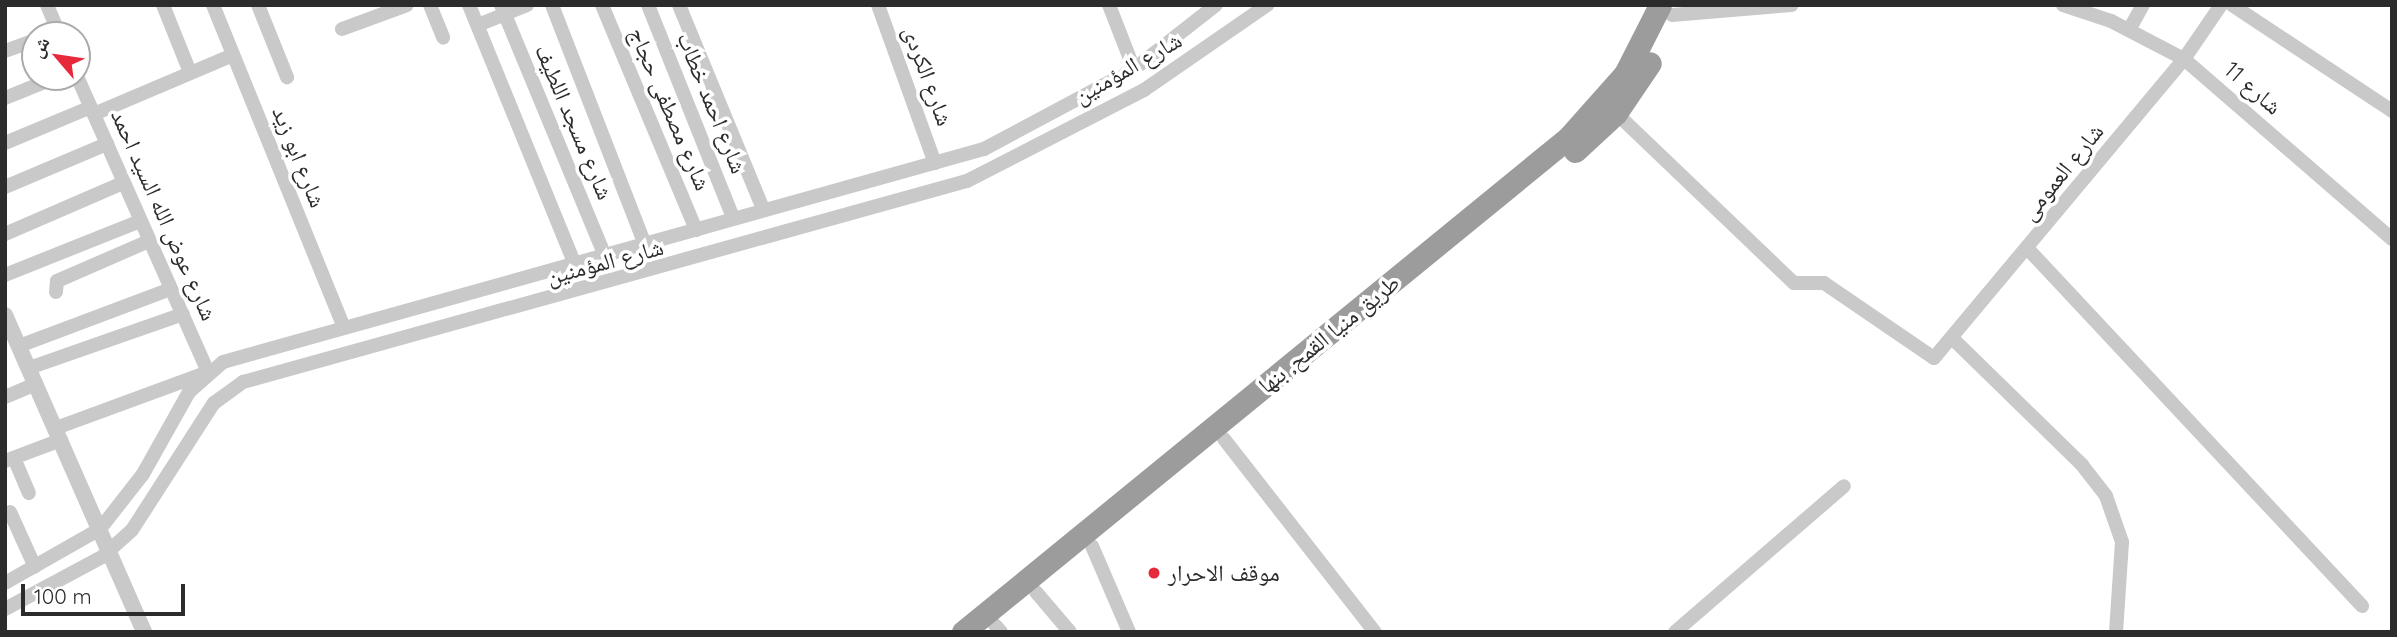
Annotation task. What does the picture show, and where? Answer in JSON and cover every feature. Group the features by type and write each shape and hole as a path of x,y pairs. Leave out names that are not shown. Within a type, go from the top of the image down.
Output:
{"highway":[{"name":"طريق منيا القمح, بنها","path":"963,632 1616,113 1669,9"},
{"name":"طريق منيا القمح, بنها","path":"994,630 1036,592 1224,439 1458,238 1590,118 1669,9"}],"street":[{"path":"163,5 190,72"},
{"name":"شارع ابو زيد","path":"213,5 343,325"},
{"path":"258,5 287,77"},
{"path":"342,29 407,5"},
{"path":"430,5 443,37"},
{"path":"469,5 575,265"},
{"path":"478,25 503,10 527,5"},
{"path":"552,5 645,245"},
{"name":"شارع مصطفى حجاج","path":"602,5 696,230"},
{"name":"شارع احمد خطاب","path":"648,5 733,218"},
{"path":"679,5 763,209"},
{"name":"شارع الكردى","path":"878,5 935,163"},
{"path":"1110,5 1134,69"},
{"name":"شارع المؤمنين","path":"9,459 59,434 208,372 343,325 575,265 763,209 984,149 1134,69 1216,5"},
{"name":"شارع المؤمنين","path":"5,609 109,552 149,511 214,403 243,382 967,181 1144,90 1267,5"},
{"path":"1669,9 1792,5"},
{"name":"شارع 11","path":"2063,5 2093,10 2184,59 2392,239"},
{"path":"2129,30 2143,5"},
{"name":"شارع العمومى","path":"1616,113 1794,284 1824,283 1930,356 1937,357 2184,59 2221,5"},
{"path":"2232,5 2392,111"},
{"name":"شارع مسجد اللطيف","path":"503,10 605,256"},
{"path":"5,143 233,55"},
{"path":"5,98 22,91"},
{"name":"شارع عوض الله السيد احمد","path":"83,91 208,372"},
{"path":"5,187 107,144"},
{"path":"5,234 123,183"},
{"path":"5,275 141,220"},
{"path":"56,292 57,281 149,241"},
{"path":"2028,249 2362,607"},
{"path":"19,346 171,289"},
{"path":"29,368 183,314"},
{"path":"5,315 144,632"},
{"path":"1952,338 2082,465 2106,496 2122,542 2116,632"},
{"path":"5,583 100,529 208,372"},
{"path":"5,397 36,384"},
{"path":"1224,439 1376,632"},
{"path":"9,459 29,493"},
{"path":"1675,632 1844,486"},
{"path":"10,512 34,568"},
{"path":"1092,546 1129,632"},
{"path":"1036,592 1070,632"}],"place":[{"name":"موقف الاحرار","path":"1154,573"}]}
